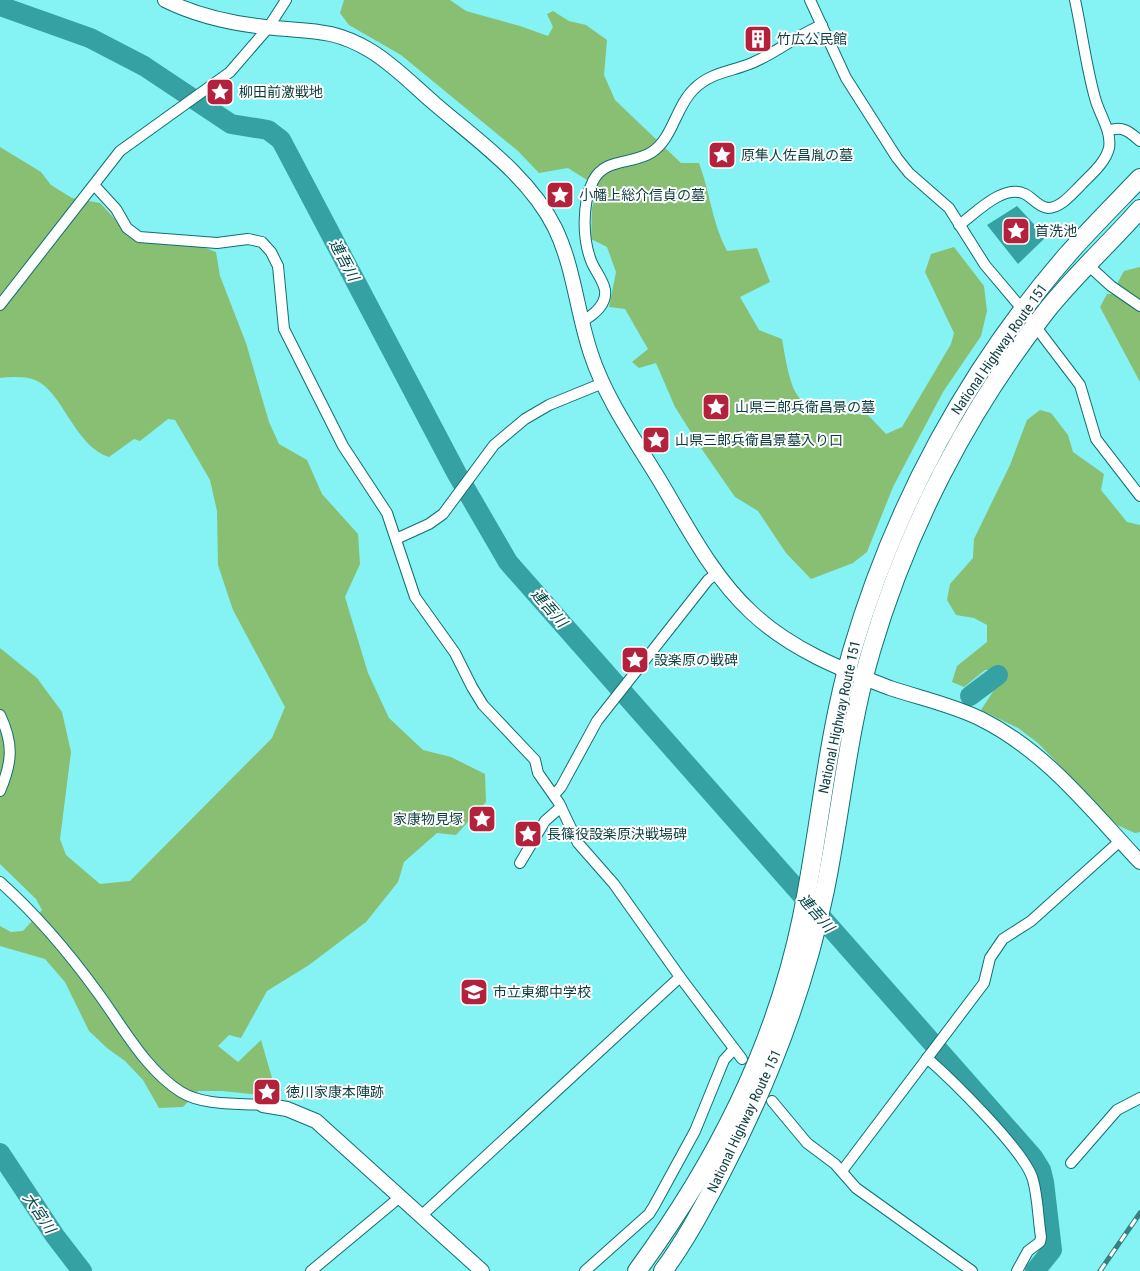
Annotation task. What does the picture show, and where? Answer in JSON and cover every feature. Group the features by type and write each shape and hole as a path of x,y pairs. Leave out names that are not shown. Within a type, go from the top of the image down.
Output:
{"highway":[{"name":"National Highway Route 151","path":"638,1271 692,1193 739,1104 772,1024 802,919 827,769 847,670 870,594 893,533 917,481 948,423 1023,310 1073,249 1140,178"},
{"name":"National Highway Route 151","path":"663,1271 710,1193 760,1093 786,1028 815,932 865,677 889,598 934,491 993,386 1035,326 1140,209"}],"street":[{"path":"165,0 199,15 268,28 326,31 350,39 374,52 522,182 554,226 565,255 591,356 603,383 729,589 767,626 806,652 865,677 979,718 1023,743 1054,770 1140,862"},
{"path":"0,305 127,145 230,72 268,28 286,0"},
{"path":"810,0 846,78 897,158 909,173 949,208 985,266 1023,310 1080,385 1096,439 1140,496"},
{"path":"959,225 1002,194 1012,192 1024,194 1038,205 1048,208 1067,200 1103,162 1108,150 1108,131 1095,98 1075,0"},
{"path":"581,322 593,316 601,305 605,292 587,245 585,224 588,194 594,179 604,168 615,163 640,158 653,151 664,140 680,108 692,91 704,79 718,72 753,63 822,25"},
{"path":"1108,131 1120,128 1130,132 1140,141"},
{"path":"95,186 116,209 127,228 139,237 217,243 248,239 262,242 272,252 278,266 284,329 344,446 380,498 388,513 415,597 448,642 484,705 535,760 544,782 554,794 578,844 614,884 680,977 742,1059"},
{"path":"1088,265 1111,286 1140,306"},
{"path":"396,539 429,524 443,514 494,445 525,419 549,405 603,383"},
{"path":"554,794 561,787 597,721 625,682 708,580 717,572"},
{"path":"0,715 8,731 10,768 0,792"},
{"path":"520,863 546,821 561,807"},
{"path":"842,1171 984,983 990,958 1003,939 1031,921 1120,841"},
{"path":"0,882 22,902 72,958 144,1057 166,1080 182,1092 200,1099 288,1109 316,1121 482,1271"},
{"path":"421,1216 680,977"},
{"path":"585,1271 649,1214 695,1131 724,1060 734,1049"},
{"path":"928,1057 1026,1163 1033,1179 1041,1237 1040,1242 1028,1252 1017,1271"},
{"path":"1071,1163 1117,1110 1140,1098"},
{"path":"772,1102 807,1143 842,1171 856,1188 972,1271"},
{"path":"311,1271 400,1197"}],"green space":[{"path":"344,0 450,0 466,11 548,36 553,27 547,14 553,11 569,21 586,25 607,40 604,75 615,100 681,163 699,163 714,218 727,251 757,248 770,282 740,297 759,330 782,339 786,362 796,392 803,401 813,407 826,411 868,415 886,434 902,427 951,344 954,333 925,272 931,254 954,247 984,286 987,311 981,336 943,392 916,443 893,487 867,552 853,563 811,579 786,553 758,511 735,497 699,445 675,407 656,363 639,368 632,362 648,349 625,309 609,307 616,272 607,247 591,239 592,208 598,187 568,168 539,173 518,151 401,55 349,25 340,13"},
{"path":"0,147 41,172 51,185 72,198 100,203 125,230 197,245 216,252 220,276 246,343 269,422 279,444 307,460 322,494 358,534 360,564 345,597 368,673 389,718 423,750 451,757 485,774 486,802 456,835 437,833 404,862 398,882 366,922 309,965 267,991 241,1038 229,1035 218,1046 238,1062 261,1040 272,1078 262,1095 198,1091 183,1107 159,1108 143,1080 125,1061 107,1048 89,1031 65,982 45,959 0,946 0,926 11,932 23,931 42,910 36,899 0,864 0,648 37,678 62,712 71,752 60,839 66,855 100,884 130,881 272,738 285,707 233,610 218,565 217,511 210,480 175,420 168,419 140,441 134,439 109,457 97,451 86,442 53,395 44,386 35,380 26,378 0,378"},
{"path":"1140,267 1140,382 1100,307 1107,294 1116,294 1118,282 1124,271"},
{"path":"1040,410 1051,413 1068,435 1073,452 1104,474 1101,490 1127,522 1140,525 1140,832 1135,833 1117,825 1038,743 1018,728 981,710 998,684 999,670 985,670 964,687 952,682 957,666 987,642 987,625 974,618 956,615 947,600 950,584 973,558 974,539 1010,465 1027,420"}],"water":[{"name":"首洗池","path":"1017,206 1046,237 1018,264 987,225"}],"waterway":[{"name":"連吾川","path":"0,6 90,38 144,66 231,124 268,130 281,140 457,474 508,562 1033,1157 1041,1170 1044,1182 1052,1250 1035,1271"},
{"path":"970,696 998,675"},
{"name":"大宮川","path":"0,1153 55,1236 82,1271"}],"railway":[{"path":"1100,1271 1140,1213"}],"place":[{"name":"竹広公民館","path":"758,39"},
{"name":"柳田前激戦地","path":"220,92"},
{"name":"原隼人佐昌胤の墓","path":"722,155"},
{"name":"小幡上総介信貞の墓","path":"560,195"},
{"name":"首洗池","path":"1016,231"},
{"name":"山県三郎兵衛昌景の墓","path":"716,407"},
{"name":"山県三郎兵衛昌景墓入り口","path":"656,440"},
{"name":"設楽原の戦碑","path":"635,660"},
{"name":"家康物見塚","path":"482,819"},
{"name":"長篠役設楽原決戦場碑","path":"528,834"},
{"name":"市立東郷中学校","path":"474,992"},
{"name":"徳川家康本陣跡","path":"267,1092"}]}
